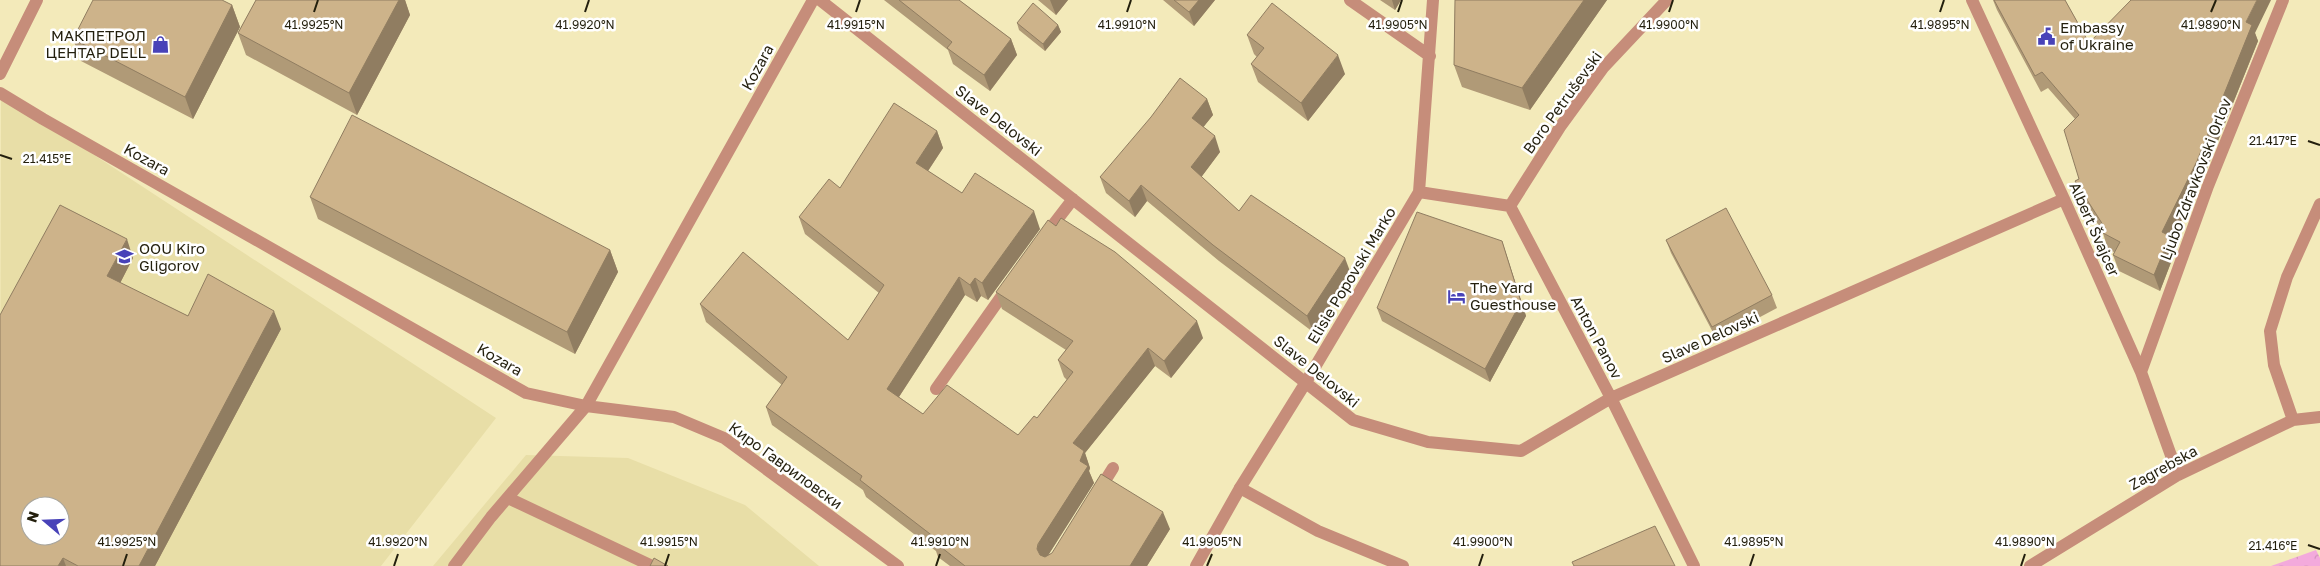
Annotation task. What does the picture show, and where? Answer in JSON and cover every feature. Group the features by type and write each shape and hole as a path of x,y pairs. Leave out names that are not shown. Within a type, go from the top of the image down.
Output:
{"street":[{"path":"0,74 36,0"},
{"name":"Kozara","path":"0,93 526,393 586,406 813,0"},
{"name":"Slave Delovski","path":"820,0 1353,420 1428,442 1522,451 1611,398 2064,199"},
{"path":"1350,0 1430,56"},
{"name":"Elisie Popovski Marko","path":"1196,566 1240,488 1306,382 1419,192 1433,0"},
{"name":"Boro Petruševski","path":"1510,206 1560,127 1603,68 1667,0"},
{"name":"Albert Švajcer","path":"1972,0 2064,199 2140,372 2178,475"},
{"name":"Ljubo Zdravkovski Orlov","path":"2140,372 2208,186 2284,0"},
{"path":"1419,192 1510,206"},
{"path":"1034,250 1073,199"},
{"path":"2292,420 2274,365 2270,331 2286,277 2320,204"},
{"name":"Anton Panov","path":"1510,206 1611,398 1694,566"},
{"path":"936,389 1017,273"},
{"path":"454,566 508,498 586,406"},
{"name":"Киро Гавриловски","path":"586,406 674,417 724,438 898,566"},
{"name":"Zagrebska","path":"2030,566 2178,475 2292,420 2320,416"},
{"path":"1092,501 1113,468"},
{"path":"1240,488 1318,531 1403,566"},
{"path":"508,498 652,566"}],"shaded area":[{"name":"OOU Kiro Gligorov","path":"1,94 496,418 381,566 0,566"},
{"path":"526,455 628,458 745,505 819,566 433,566"}],"green space":[{"path":"2316,550 2320,558 2320,566 2271,566"}],"building":[{"name":"МАКПЕТРОЛ ЦЕНТАР DELL","path":"93,0 222,0 232,5 185,97 73,39"},
{"path":"256,0 399,0 349,93 238,33"},
{"path":"899,0 959,0 1011,39 984,75 947,48 952,42"},
{"path":"1174,0 1199,0 1189,12"},
{"path":"1455,0 1584,0 1522,88 1454,65"},
{"path":"1994,0 2065,0 2089,43 2131,0 2257,0 2246,22 2252,25 2197,161 2162,232 2170,236 2154,275 2113,255 2120,242 2103,233 2105,228 2075,181 2079,179 2064,130 2079,115 2042,72 2035,76"},
{"path":"1033,3 1058,25 1043,44 1017,23"},
{"path":"1272,3 1338,55 1301,103 1251,64 1264,48 1247,35"},
{"path":"1180,78 1207,99 1192,118 1215,136 1191,167 1239,211 1251,195 1345,258 1307,316 1213,245 1141,185 1129,201 1100,177 1151,117"},
{"path":"894,103 937,131 916,163 962,193 975,173 1034,211 982,283 975,278 970,285 959,277 887,389 923,414 947,385 1018,435 1034,416 1037,418 1073,372 1058,360 1073,341 996,292 1048,220 1056,226 1061,218 1115,252 1197,321 1164,361 1148,348 1073,443 1084,451 1080,461 1088,466 1038,544 1037,549 1040,555 1045,557 1052,553 1101,474 1163,512 1130,566 965,566 932,540 934,537 860,480 862,476 766,407 787,377 700,304 743,252 848,340 884,285 799,217 829,179 840,188"},
{"path":"352,115 610,250 567,332 310,197"},
{"path":"60,205 127,239 107,276 188,316 208,274 274,311 139,566 78,566 63,558 58,566 0,566 0,315"},
{"path":"1726,208 1772,295 1712,327 1666,240"},
{"name":"The Yard Guesthouse","path":"1417,212 1502,241 1521,302 1485,369 1377,308"},
{"path":"1655,526 1675,566 1574,566 1572,562"},
{"path":"654,558 668,566 650,566"}],"place":[{"name":"Embassy of Ukraine","path":"2046,36"},
{"name":"МАКПЕТРОЛ ЦЕНТАР DELL","path":"160,44"},
{"name":"OOU Kiro Gligorov","path":"125,257"},
{"name":"The Yard Guesthouse","path":"1456,296"}]}
